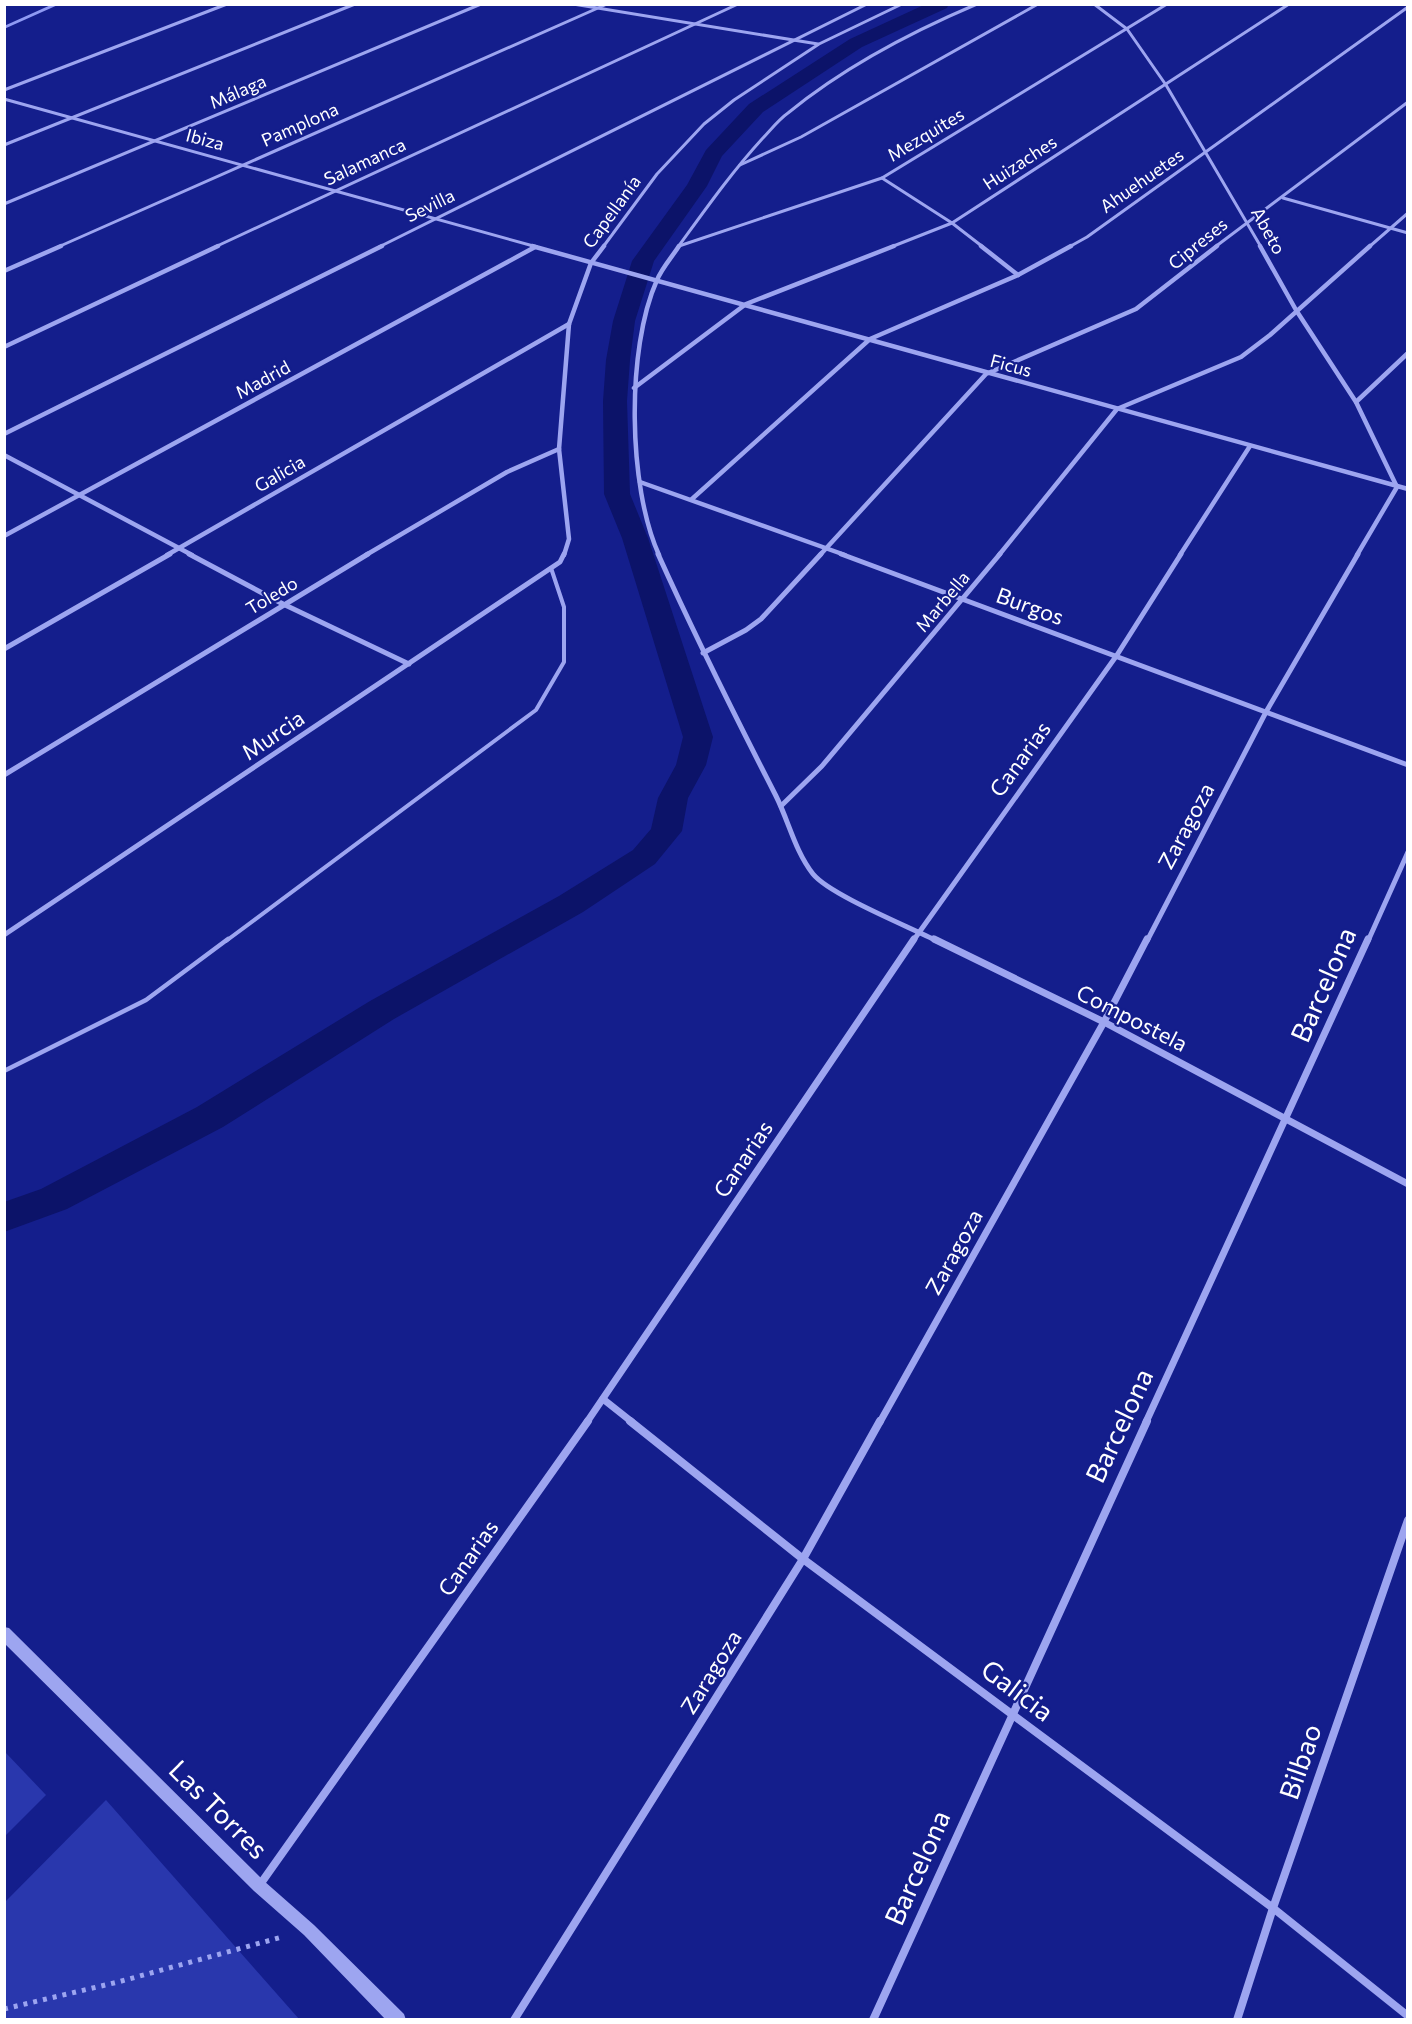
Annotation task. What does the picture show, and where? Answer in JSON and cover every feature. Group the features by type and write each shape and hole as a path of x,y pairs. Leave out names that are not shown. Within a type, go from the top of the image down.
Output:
{"street":[{"path":"4,90 227,4"},
{"path":"4,145 355,4"},
{"name":"Málaga","path":"4,204 481,4"},
{"path":"573,4 694,26 819,44"},
{"name":"Pamplona","path":"4,271 607,4"},
{"name":"Salamanca","path":"4,347 335,190 738,4"},
{"name":"Sevilla","path":"4,434 867,4"},
{"name":"Capellanía","path":"560,562 567,549 569,538 559,449 569,324 591,263 657,174 704,124 734,100 819,44 902,4"},
{"path":"781,806 703,653 653,542 640,482 634,388 638,345 657,280 736,167 786,114 822,87 895,43 930,24 977,4"},
{"path":"736,167 801,137 1038,4"},
{"name":"Abeto","path":"1094,4 1127,29 1166,85 1207,152 1296,310 1356,402 1397,487"},
{"name":"Mezquites","path":"679,246 882,178 1167,4"},
{"name":"Huizaches","path":"634,388 746,304 952,224 1289,4"},
{"name":"Ahuehuetes","path":"692,499 870,339 1018,275 1087,237 1407,7"},
{"name":"Ibiza","path":"4,99 607,267"},
{"name":"Cipreses","path":"986,374 1136,309 1407,102"},
{"path":"882,178 952,224 1018,275"},
{"path":"1283,198 1407,233"},
{"path":"1117,409 1241,357 1270,335 1407,213"},
{"name":"Madrid","path":"4,536 534,247"},
{"name":"Ficus","path":"607,267 1407,489"},
{"name":"Galicia","path":"4,649 569,324"},
{"path":"1356,402 1407,352"},
{"path":"703,653 746,630 761,619 986,374"},
{"name":"Marbella","path":"781,806 822,766 963,600 1117,409"},
{"name":"Canarias","path":"258,1886 603,1399 919,931 1117,655 1250,446"},
{"name":"Toledo","path":"4,775 283,604 507,472 559,449"},
{"path":"4,455 178,550 283,604 409,664"},
{"name":"Burgos","path":"640,482 1117,655 1407,765"},
{"name":"Zaragoza","path":"514,2019 803,1559 1104,1022 1266,712 1397,487"},
{"name":"Murcia","path":"4,935 560,562"},
{"name":"Compostela","path":"781,806 794,842 814,875 836,891 1104,1022 1407,1184"},
{"name":"Barcelona","path":"873,2019 1011,1713 1407,852"},
{"name":"Galicia","path":"603,1399 803,1559 1273,1908 1407,2016"},
{"name":"Bilbao","path":"1237,2019 1407,1520"},
{"name":"Las Torres","path":"4,1633 258,1886 309,1930 398,2019"}],"lane":[{"path":"4,1071 146,1000 536,710 564,662 564,607 551,568"}],"path":[{"path":"4,2009 118,1982 309,1930"}],"shaded area":[{"path":"5,1752 46,1795 5,1836"},
{"path":"106,1800 299,2019 5,2019 5,1902"}],"waterway":[{"path":"4,28 58,4"},
{"path":"4,1217 54,1199 210,1117 382,1010 571,904 644,857 666,831 673,798 691,765 698,737 635,538 617,494 615,401 618,360 624,321 643,261 697,186 713,154 756,108 856,43 941,4"}]}
